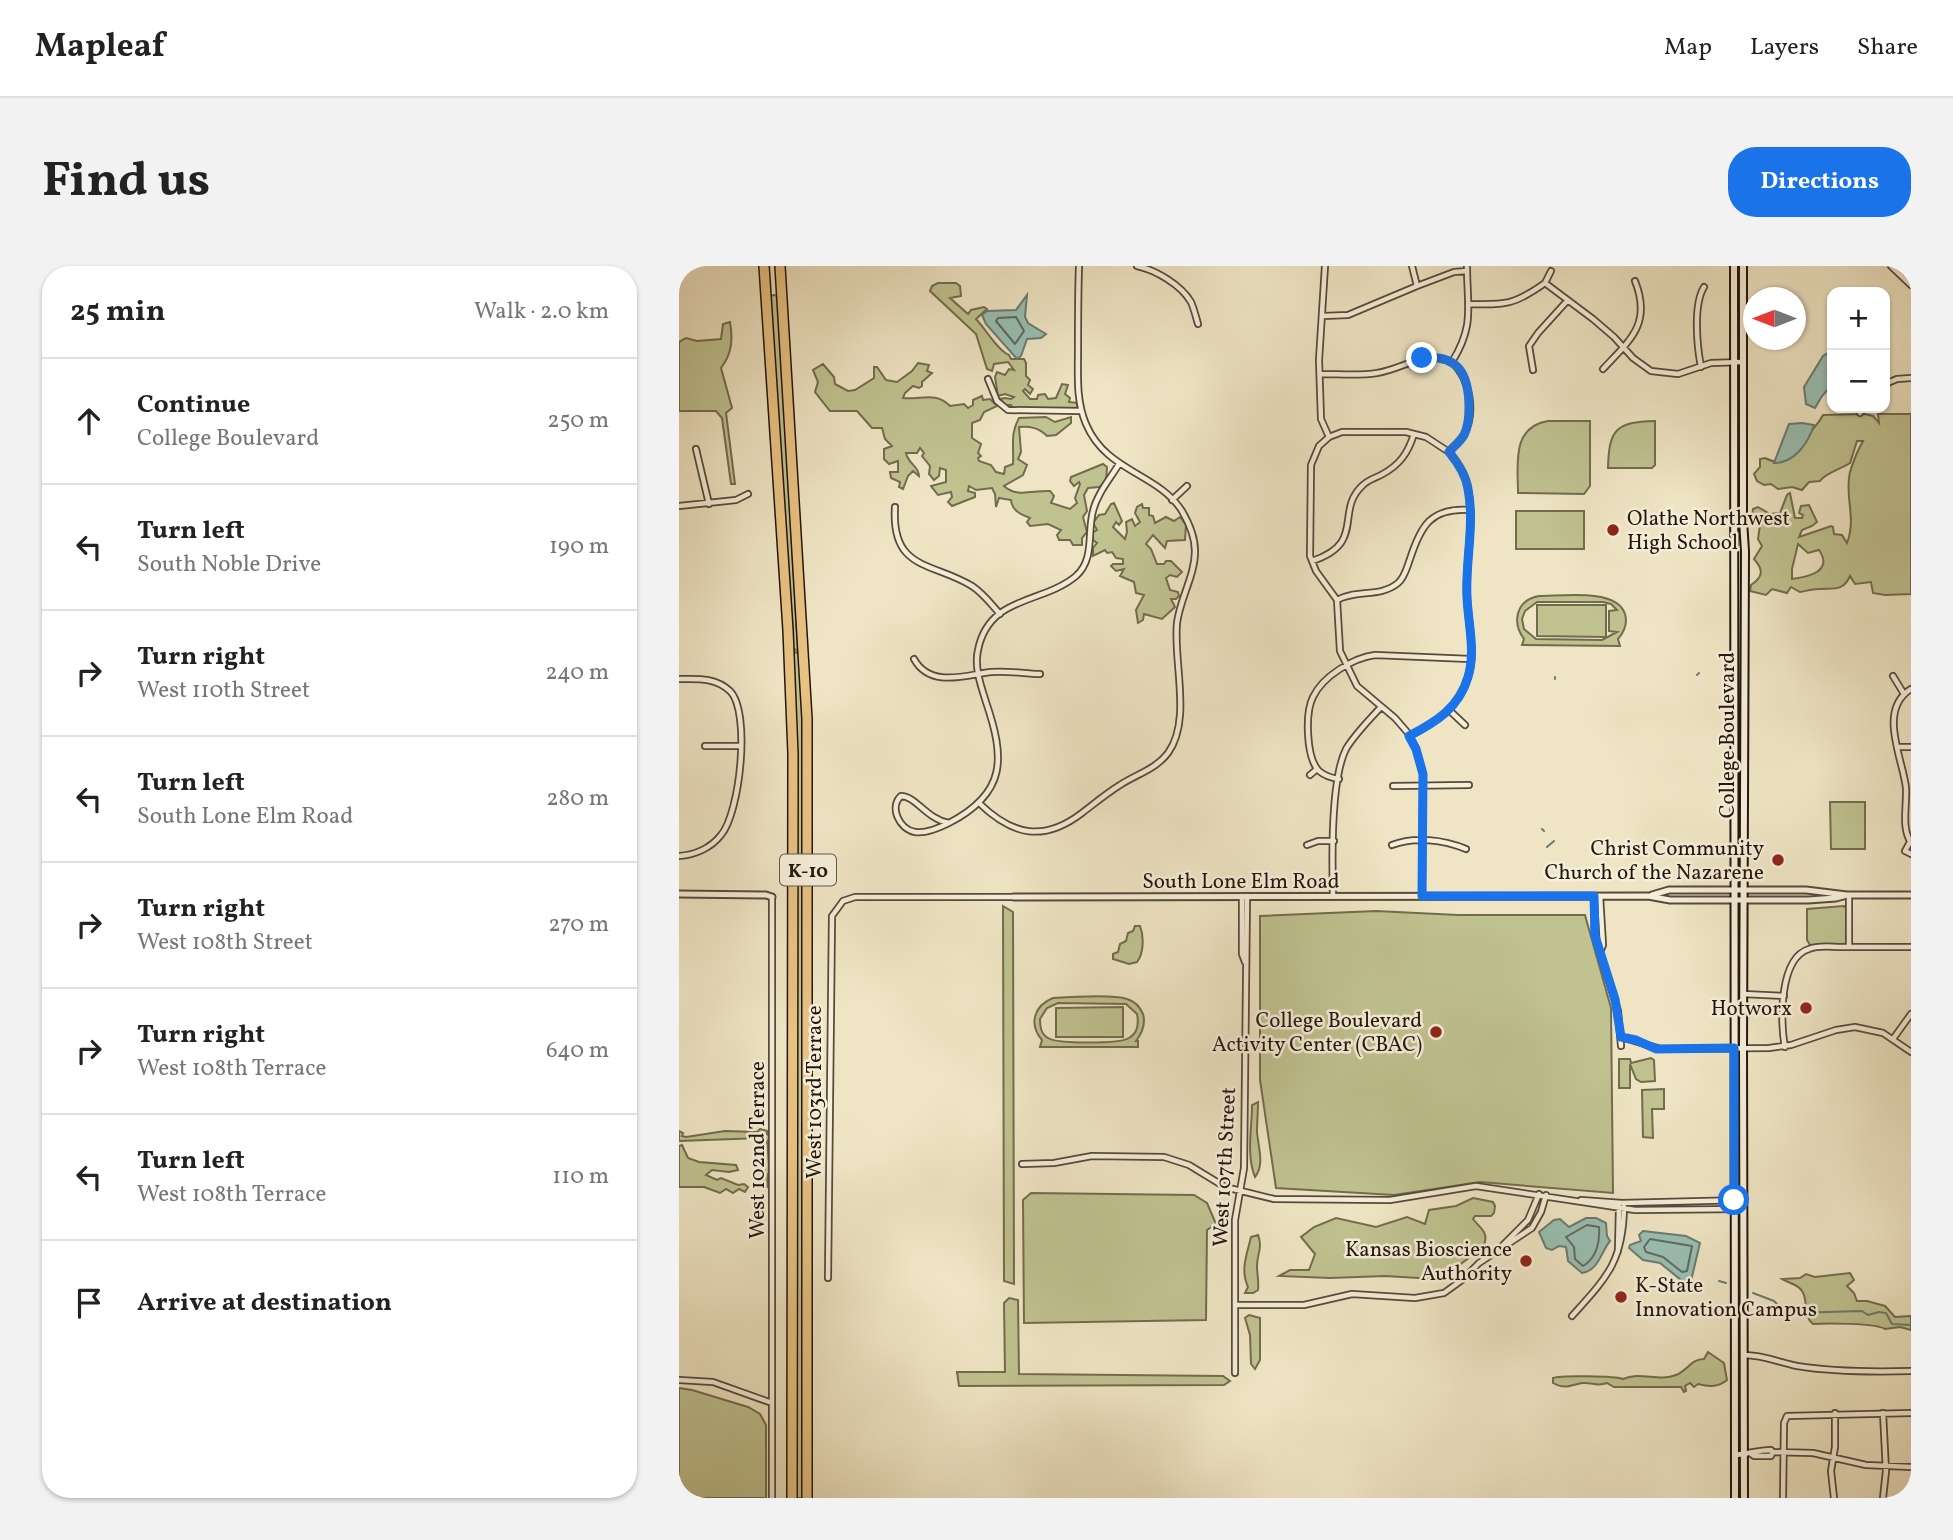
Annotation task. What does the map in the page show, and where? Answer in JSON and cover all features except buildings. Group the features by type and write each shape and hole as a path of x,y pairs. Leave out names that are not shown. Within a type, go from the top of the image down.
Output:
{"highway":[{"name":"K-10","path":"764,266 787,617 793,754 792,1498"},
{"name":"K-10","path":"780,266 807,719 807,1498"}],"main road":[{"name":"College Boulevard","path":"1734,266 1745,551 1743,1048 1747,1454 1744,1498"},
{"name":"College Boulevard","path":"1735,1498 1734,890 1739,362 1743,266"}],"street":[{"path":"979,803 999,821 1012,827 1029,832 1055,829 1073,820 1121,784 1154,767 1170,751 1180,724 1177,622 1195,554 1191,531 1182,512 1172,500 1119,464 1095,441 1081,411 1078,388 1079,266"},
{"path":"1137,266 1159,275 1184,293 1190,301 1198,324"},
{"path":"1325,266 1319,360 1321,419 1329,437"},
{"path":"1412,266 1417,286"},
{"path":"1891,266 1911,285"},
{"path":"1323,316 1348,314 1467,269 1466,337 1452,362"},
{"path":"1468,304 1497,305 1522,300 1545,283 1552,271"},
{"path":"1603,369 1640,326 1642,305 1635,281"},
{"path":"1545,283 1593,319 1633,358 1651,371 1678,374 1723,362 1739,362"},
{"path":"1701,367 1697,347 1699,300 1704,287"},
{"path":"1533,370 1529,345 1567,301"},
{"path":"1321,374 1380,373 1424,357 1439,357 1452,362 1467,383 1469,417 1464,435 1449,452"},
{"path":"1890,382 1911,378"},
{"path":"988,379 997,401 1008,410 1081,411"},
{"path":"1409,736 1436,722 1449,710 1461,694 1469,676 1469,510 1465,478 1449,452 1433,440 1414,433 1342,432 1329,437 1319,446 1311,462 1310,552 1315,571 1337,600 1340,651 1346,666 1357,685 1395,718 1409,736 1420,762 1423,785 1422,896"},
{"path":"1312,561 1338,547 1347,532 1351,505 1357,493 1366,483 1398,465 1408,451 1414,433"},
{"path":"696,449 709,504"},
{"path":"949,823 939,821 926,813 908,796 901,796 896,801 895,809 899,820 911,830 928,831 949,823 979,803 995,776 999,755 997,735 979,675 977,661 980,641 988,625 1000,614 1066,582 1080,571 1088,556 1094,505 1119,464"},
{"path":"1172,500 1187,486"},
{"path":"679,506 736,500 748,494"},
{"path":"895,508 896,534 907,553 929,568 980,591 1000,614"},
{"path":"1337,600 1354,594 1388,590 1402,583 1422,528 1441,512 1452,509 1469,510"},
{"path":"1339,779 1329,777 1317,769 1311,757 1309,713 1313,698 1320,688 1346,666 1367,656 1470,659"},
{"path":"914,659 921,669 933,676 954,678 984,673 1040,674"},
{"path":"1893,676 1904,694"},
{"path":"679,679 710,680 731,692 739,708 740,746 738,788 728,825 720,837 708,847 679,856"},
{"path":"1911,689 1904,694 1895,717 1897,747 1909,799 1905,825 1911,842 1905,850 1911,855"},
{"path":"1333,896 1333,841 1341,762 1349,745 1381,707"},
{"path":"1449,710 1465,725"},
{"path":"705,746 740,746"},
{"path":"1897,747 1911,747"},
{"path":"1310,775 1317,769"},
{"path":"1393,786 1469,785"},
{"path":"1307,845 1318,841 1333,841"},
{"path":"1392,845 1401,842 1447,842 1466,849"},
{"name":"South Lone Elm Road","path":"1649,896 1669,890 1807,890 1848,895 1911,895"},
{"path":"679,894 772,897"},
{"path":"1848,895 1850,947"},
{"name":"South Lone Elm Road","path":"837,907 848,899 867,897 1649,896 1670,900 1808,900 1848,895"},
{"name":"West 107th Street","path":"1235,1373 1235,1213 1244,1168 1244,896"},
{"path":"1597,896 1603,945 1601,950 1615,999 1621,1046"},
{"name":"West 102nd Terrace","path":"772,897 772,1498"},
{"name":"West 103rd Terrace","path":"828,1278 830,927 837,907"},
{"path":"1785,1047 1782,1030 1784,996 1791,965 1800,953 1811,948 1911,947"},
{"path":"1743,993 1784,996"},
{"path":"1893,1039 1911,1014"},
{"path":"1621,1037 1656,1049 1785,1047 1836,1030 1855,1027 1875,1030 1911,1052"},
{"path":"1022,1164 1054,1163 1099,1155 1164,1157 1189,1165 1220,1186 1274,1199 1390,1200 1476,1186 1589,1199 1645,1211 1744,1209"},
{"path":"1503,1246 1528,1220 1539,1194"},
{"path":"1235,1305 1304,1305 1352,1294 1415,1298 1435,1296 1452,1289 1479,1263 1532,1228 1546,1195"},
{"path":"1621,1206 1744,1200"},
{"path":"1572,1316 1606,1277 1618,1251 1624,1232 1621,1206"},
{"path":"1744,1355 1762,1356 1800,1366 1875,1372 1911,1371"},
{"path":"679,1380 713,1382 772,1403"},
{"path":"1834,1498 1831,1471 1835,1413"},
{"path":"1883,1413 1883,1498"},
{"path":"1783,1498 1783,1423 1787,1416 1911,1413"},
{"path":"1735,1455 1754,1450 1813,1452 1866,1465 1911,1467"}],"green space":[{"path":"938,283 956,283 960,286 961,296 950,298 968,314 971,310 984,307 987,309 976,319 1011,359 1024,359 1026,376 1030,380 1028,385 1033,389 1030,394 1025,389 1023,391 1030,399 1037,399 1038,395 1045,394 1048,399 1056,398 1062,384 1068,385 1065,394 1070,398 1069,402 1077,403 1077,409 1014,410 1011,405 1005,405 1000,399 1014,397 1005,394 998,396 995,377 997,372 1005,375 1009,369 1014,370 1008,362 994,364 992,371 987,369 976,334 930,291 932,286"},
{"path":"770,296 778,296 798,651 793,648"},
{"path":"730,322 731,346 721,368 732,408 726,413 735,484 731,484 722,418 716,411 679,411 679,342 686,338 697,341 721,339 723,324"},
{"path":"918,363 929,365 927,371 932,373 922,382 922,386 913,386 903,398 934,397 950,406 964,404 968,408 973,405 973,400 982,396 983,400 990,399 997,406 984,412 980,420 972,423 972,438 981,444 979,461 991,465 996,472 1004,474 1005,467 1013,464 1013,435 1019,418 1046,417 1055,422 1071,417 1071,423 1056,435 1047,436 1034,428 1019,427 1021,452 1018,459 1027,465 1023,475 1004,486 1020,493 1050,491 1054,496 1051,503 1070,509 1077,503 1075,498 1080,484 1079,482 1074,486 1070,481 1071,477 1103,464 1107,467 1106,482 1099,487 1088,488 1084,495 1087,511 1083,517 1087,532 1082,538 1082,545 1073,545 1070,540 1059,540 1057,535 1061,530 1048,524 1030,526 1027,522 1030,518 1015,510 1011,500 999,498 996,507 992,488 976,490 969,486 968,491 975,493 975,497 952,506 948,502 952,497 951,492 938,495 931,486 946,482 946,470 940,468 939,476 934,480 929,474 930,466 922,456 924,453 920,448 917,453 906,453 919,476 913,471 903,489 899,487 900,482 891,478 890,472 898,472 898,461 889,464 884,459 884,449 892,446 885,439 882,428 872,428 857,411 830,411 815,392 818,382 813,370 823,364 834,377 835,384 848,391 855,390 874,378 874,367 877,367 886,380 897,382"},
{"path":"1865,414 1873,416 1879,423 1878,414 1911,414 1911,594 1873,593 1871,582 1855,584 1850,576 1844,585 1837,588 1800,592 1791,587 1787,593 1772,589 1766,595 1750,591 1751,585 1761,573 1754,559 1762,546 1758,539 1760,525 1752,517 1753,509 1758,507 1770,514 1780,513 1790,493 1795,518 1802,518 1803,515 1799,513 1801,506 1809,505 1817,522 1802,530 1799,537 1831,526 1834,534 1842,535 1847,543 1851,524 1848,490 1850,472 1863,441 1857,441 1850,463 1829,473 1820,481 1809,482 1802,490 1792,487 1778,489 1771,484 1764,485 1757,481 1754,474 1760,467 1760,459 1782,462 1794,456 1823,415","holes":["1798,544 1808,553 1819,550 1823,557 1821,568 1811,575 1792,579"]},
{"path":"1548,421 1590,421 1590,486 1584,494 1518,493 1518,459 1522,439 1536,425"},
{"path":"1655,421 1655,465 1652,468 1608,468 1610,444 1617,430 1631,423"},
{"path":"1114,503 1122,521 1119,525 1116,522 1113,527 1125,539 1126,522 1132,519 1135,526 1140,522 1135,513 1137,507 1142,504 1143,508 1149,508 1149,515 1153,516 1155,523 1166,517 1174,521 1180,517 1186,525 1185,540 1167,541 1165,548 1153,535 1146,544 1157,564 1171,561 1182,572 1177,577 1170,575 1166,578 1170,590 1178,592 1179,596 1171,599 1175,607 1162,619 1144,614 1143,620 1138,623 1136,610 1144,595 1136,593 1134,582 1120,576 1124,569 1116,571 1111,566 1123,564 1123,559 1116,558 1112,552 1107,553 1105,550 1093,556 1093,548 1097,543 1093,540 1092,533 1097,530 1093,523"},
{"path":"1516,511 1584,511 1584,549 1516,549"},
{"path":"1588,595 1611,600 1620,606 1626,618 1625,628 1618,639 1620,646 1522,645 1524,639 1518,625 1518,612 1532,598","holes":["1537,602 1611,604 1617,610 1609,611 1609,631 1617,632 1602,640 1536,639 1524,629 1522,619 1525,611"]},
{"path":"1537,605 1606,605 1606,637 1537,636"},
{"path":"795,652 800,654 803,709 804,1498 795,1498"},
{"path":"1830,802 1865,802 1865,849 1831,849"},
{"path":"1003,906 1013,912 1014,1284 1004,1281"},
{"path":"1844,906 1847,909 1847,942 1844,945 1810,945 1807,940 1807,909"},
{"name":"College Boulevard Activity Center (CBAC)","path":"1376,911 1458,915 1585,915 1611,1008 1613,1193 1480,1182 1394,1195 1276,1188 1260,1080 1260,916"},
{"path":"1135,926 1140,926 1143,939 1137,962 1129,964 1113,959 1113,954 1118,952 1120,944 1126,941 1128,933 1133,931"},
{"path":"1090,996 1130,1000 1144,1018 1143,1028 1136,1041 1138,1047 1040,1047 1042,1040 1034,1022 1037,1011 1053,998","holes":["1058,1003 1126,1004 1137,1014 1138,1025 1134,1034 1123,1040 1054,1040 1041,1030 1040,1019 1047,1008"]},
{"path":"1123,1007 1123,1037 1056,1037 1056,1008"},
{"path":"1651,1058 1654,1060 1655,1081 1641,1082 1636,1079 1630,1064 1630,1088 1619,1088 1619,1059 1630,1059 1631,1063"},
{"path":"1664,1089 1664,1109 1652,1109 1653,1138 1643,1137 1642,1090"},
{"path":"1258,1102 1260,1167 1255,1177 1250,1141 1252,1105"},
{"path":"760,1129 767,1131 770,1137 767,1142 770,1173 767,1187 763,1186 759,1170 763,1152 761,1138 679,1141 679,1131 686,1137 725,1131 757,1132"},
{"path":"682,1145 688,1158 699,1162 736,1165 738,1170 712,1170 706,1175 738,1185 744,1184 748,1187 745,1192 739,1189 733,1193 726,1189 720,1193 704,1187 679,1187 679,1146"},
{"path":"1031,1193 1194,1195 1207,1203 1216,1224 1207,1230 1206,1320 1024,1323 1023,1200"},
{"path":"1473,1198 1493,1202 1495,1206 1491,1216 1475,1216 1473,1219 1484,1232 1485,1242 1483,1247 1445,1276 1436,1279 1279,1276 1290,1270 1309,1270 1315,1254 1301,1237 1314,1227 1336,1218 1376,1227 1407,1217 1425,1224 1429,1210 1456,1206"},
{"path":"1258,1235 1258,1290 1245,1293 1248,1287 1244,1268 1246,1256 1251,1237"},
{"path":"1850,1273 1854,1280 1847,1286 1857,1301 1885,1306 1895,1317 1911,1316 1911,1330 1900,1327 1885,1329 1861,1325 1813,1324 1808,1316 1802,1291 1782,1279 1800,1278 1806,1274 1815,1277"},
{"path":"1009,1298 1018,1300 1019,1374 1223,1376 1230,1381 1224,1385 959,1386 957,1372 1005,1372 1004,1303"},
{"path":"1249,1315 1260,1318 1260,1360 1255,1369 1251,1364 1250,1335 1245,1318"},
{"path":"1708,1352 1724,1363 1727,1380 1721,1384 1698,1384 1694,1387 1690,1383 1685,1386 1684,1392 1681,1387 1614,1387 1607,1383 1586,1383 1565,1387 1553,1383 1553,1378 1566,1376 1623,1379 1636,1376 1670,1377 1704,1359"},
{"path":"679,1388 748,1407 760,1414 766,1425 766,1498 679,1498"}],"water":[{"path":"1027,295 1025,317 1028,323 1046,334 1041,338 1027,339 1021,356 1017,359 986,324 982,315 987,311 1016,310"},
{"path":"1827,353 1827,390 1815,408 1806,404 1804,387"},
{"path":"1789,424 1814,425 1800,451 1788,460 1774,463"},
{"path":"1586,1218 1596,1218 1606,1223 1610,1241 1596,1264 1582,1273 1568,1261 1566,1247 1559,1246 1552,1250 1546,1248 1539,1232 1554,1220 1560,1219 1569,1227"},
{"path":"1643,1231 1686,1236 1700,1243 1690,1285 1660,1263 1643,1260 1629,1248 1641,1241 1639,1235"}],"waterway":[{"path":"1547,847 1554,841"},
{"path":"1719,1281 1726,1283"},
{"path":"1753,1293 1774,1301 1781,1308 1793,1313 1862,1311 1868,1315 1879,1312 1886,1313 1892,1324 1911,1325"}],"place":[{"name":"Olathe Northwest High School","path":"1613,530"},
{"name":"Christ Community Church of the Nazarene","path":"1778,860"},
{"name":"Hotworx","path":"1806,1008"},
{"name":"College Boulevard Activity Center (CBAC)","path":"1436,1032"},
{"name":"Kansas Bioscience Authority","path":"1526,1261"},
{"name":"K-State Innovation Campus","path":"1621,1297"}],"route":[{"path":"1422,358 1439,357 1452,362 1465,377 1468,390 1469,417 1466,430 1449,452 1461,469 1469,495 1467,597 1471,654 1469,676 1454,706 1436,722 1409,736 1423,774 1422,896 1594,896 1595,936 1615,999 1621,1037 1656,1049 1734,1048 1734,1200"}]}
